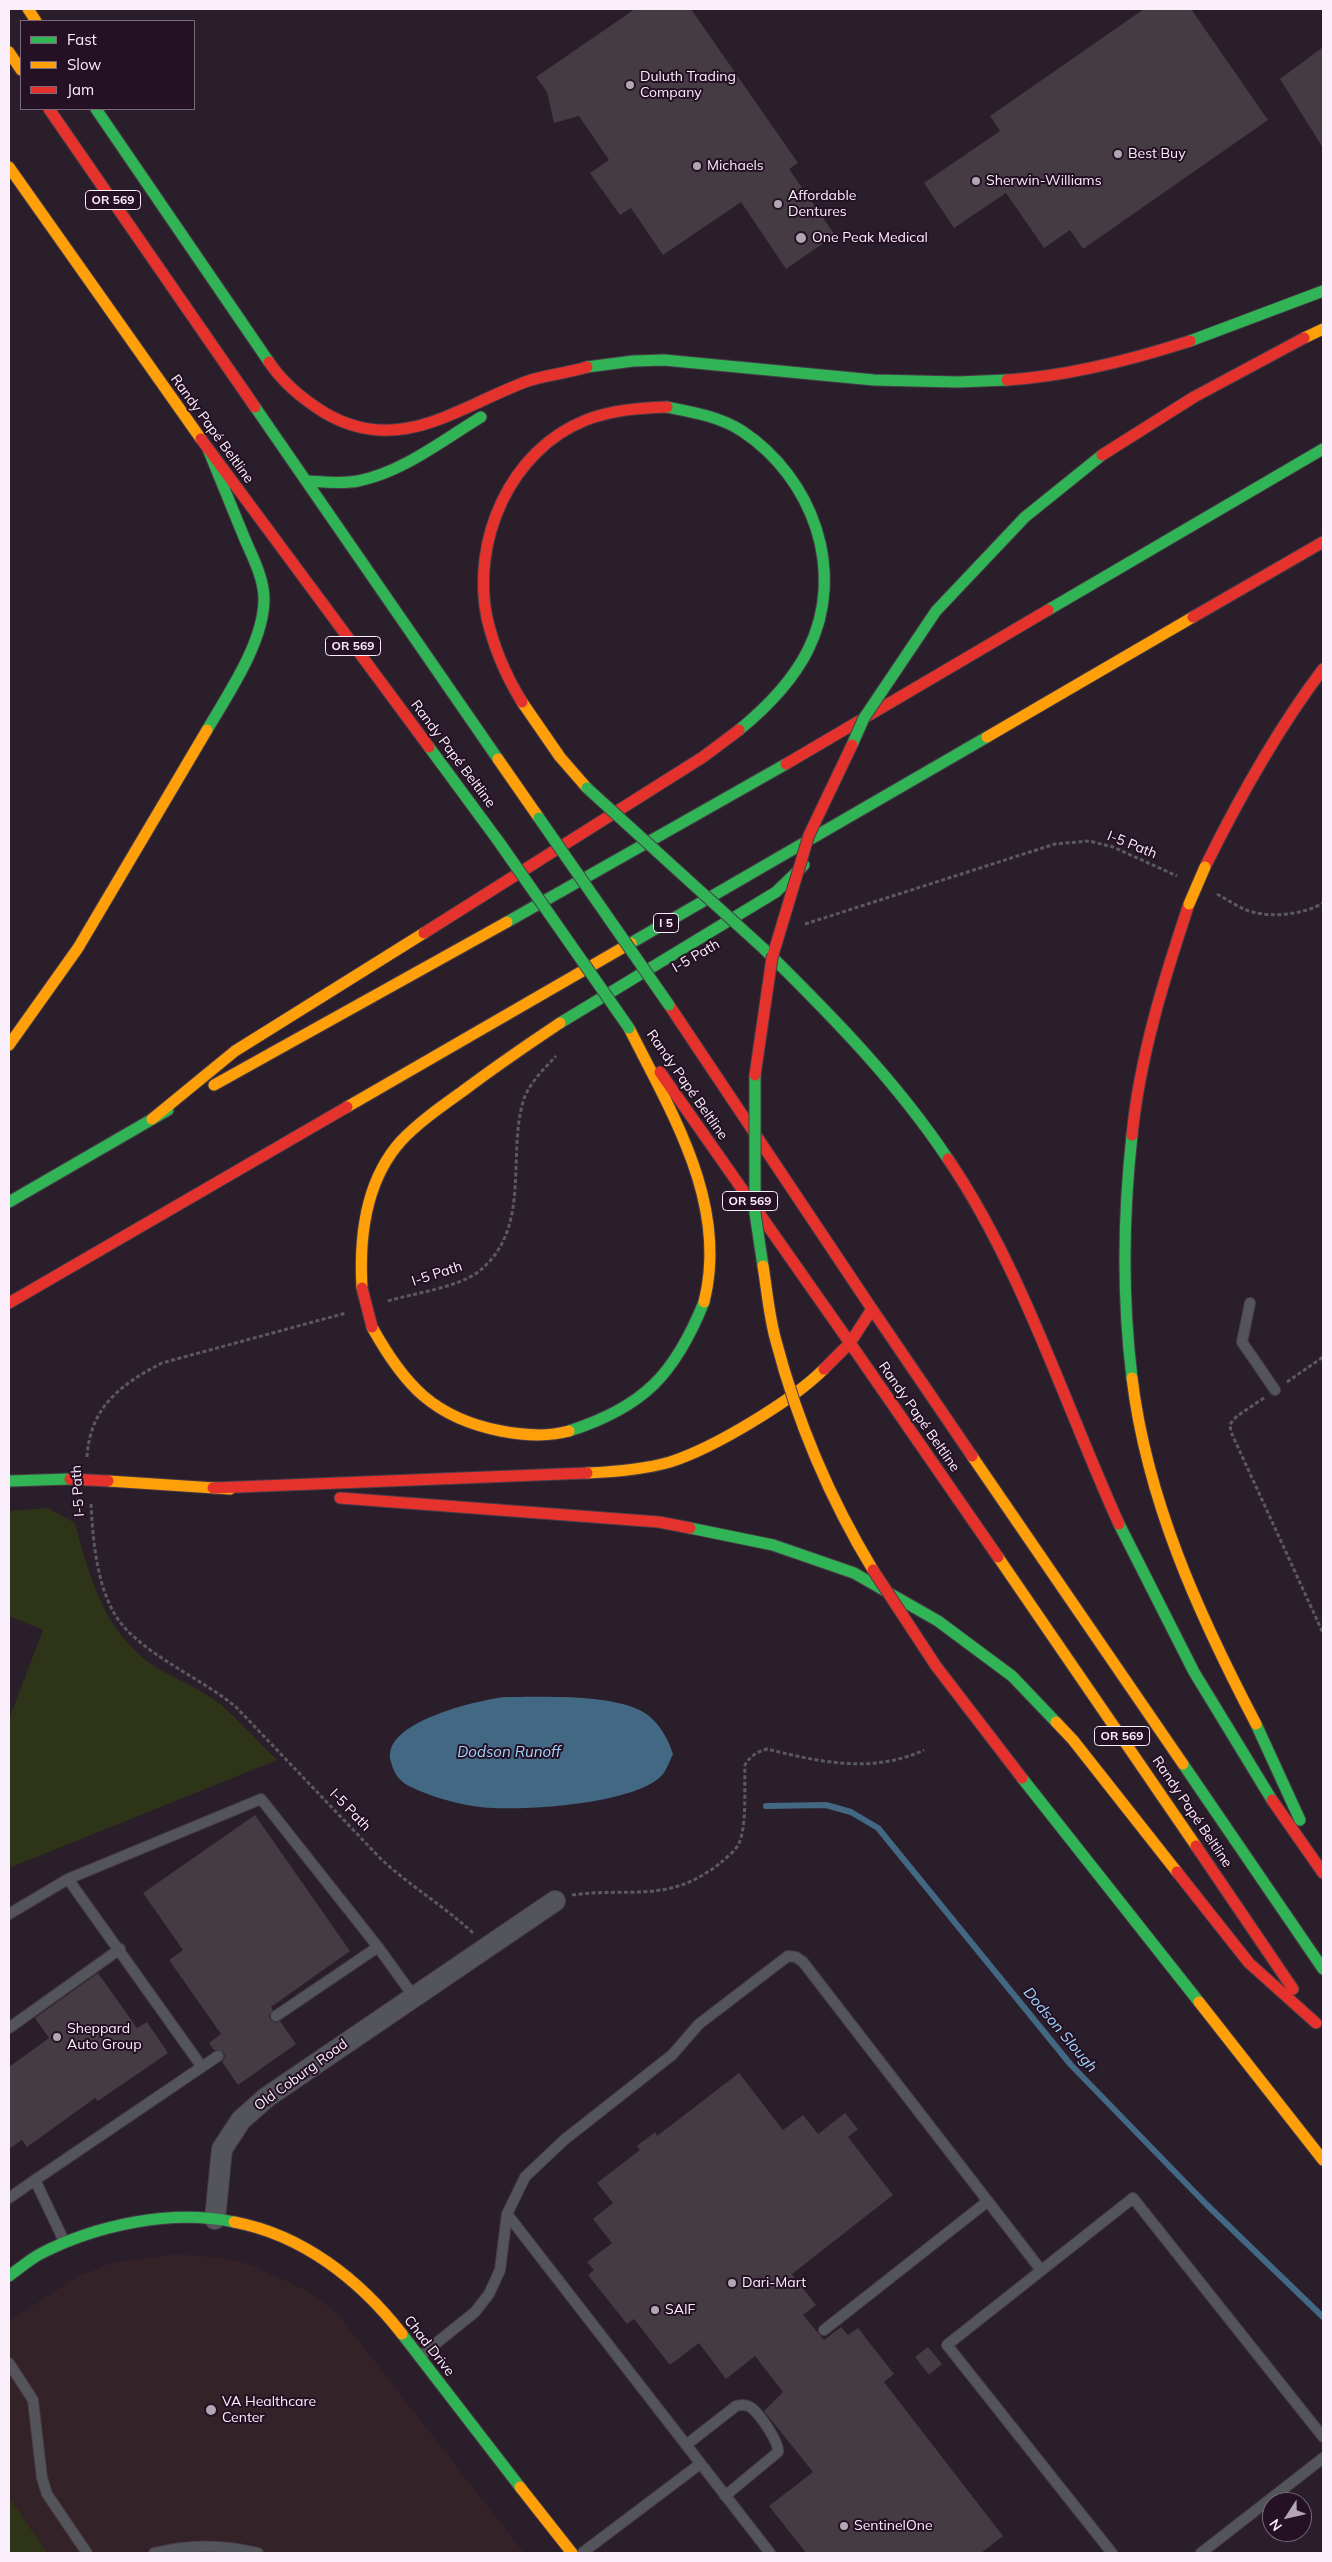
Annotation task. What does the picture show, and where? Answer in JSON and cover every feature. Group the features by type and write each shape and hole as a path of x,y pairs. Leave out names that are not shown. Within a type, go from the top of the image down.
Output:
{"main road":[{"path":"28,9 35,20"},
{"path":"10,53 20,68"},
{"name":"Randy Papé Beltline","path":"50,110 669,1005 872,1309 1323,1968"},
{"path":"97,110 275,372 294,391 314,406 339,421 371,430 398,430 433,421 530,380 557,376 600,364 654,360 710,363 849,378 964,380 1017,378 1066,373 1166,349 1323,291"},
{"name":"Randy Papé Beltline","path":"9,167 208,449 498,842 629,1028 1096,1698 1323,2033"},
{"path":"1323,329 1186,401 1102,454 1025,516 948,597 881,688 860,723 828,788 791,881 765,986 756,1051 752,1104 754,1214 766,1292 788,1386 819,1468 864,1558 939,1672 1323,2160"},
{"path":"511,401 557,376"},
{"path":"152,1119 235,1051 719,746 748,724 782,691 808,651 820,618 825,569 823,550 805,498 785,466 774,454 748,434 713,417 674,408 618,410 580,423 551,441 530,459 505,493 493,520 482,577 491,638 505,674 535,727 587,788 764,949 870,1058 924,1124 974,1203 1011,1278 1128,1544 1174,1635 1252,1771 1323,1872"},
{"path":"308,481 344,482 365,480 380,474 491,411"},
{"path":"9,1045 26,1024 83,938 137,849 241,670 261,622 264,598 258,570 208,449"},
{"path":"9,1202 152,1119 686,822 1323,449"},
{"name":"I 5","path":"9,1303 1323,542"},
{"path":"1323,669 1272,741 1248,781 1205,867 1189,904 1160,995 1133,1119 1127,1179 1124,1317 1134,1404 1149,1468 1168,1528 1210,1634 1266,1746 1323,1872"},
{"path":"830,841 863,809"},
{"path":"629,1028 684,1142 706,1205 711,1258 702,1311 671,1369 626,1409 571,1433 536,1437 502,1434 452,1418 428,1402 407,1382 388,1356 372,1327 362,1288 359,1252 366,1205 398,1146 438,1110 480,1078 573,1017 776,892 816,854"},
{"path":"212,1488 605,1472 670,1462 727,1436 770,1410 820,1374 850,1343 872,1309"},
{"path":"9,1481 70,1479 108,1481 659,1522 773,1545 854,1573 938,1621 1012,1676 1073,1740 1249,1963 1316,2023"},
{"path":"9,2276 39,2254 115,2226 165,2220 215,2219"},
{"name":"Chad Drive","path":"215,2219 257,2228 292,2242 325,2261 354,2283 386,2314 572,2553"}],"street":[{"name":"Old Coburg Road","path":"215,2219 222,2149 241,2120 267,2097 555,1901"}],"lane":[{"path":"1250,1303 1242,1342 1275,1390"},
{"path":"9,1914 68,1879 261,1799 378,1947 414,1997"},
{"path":"68,1879 202,2066"},
{"path":"276,2016 378,1947"},
{"path":"10,2024 120,1949"},
{"path":"419,2357 475,2312 489,2294 500,2270 507,2214 520,2186 538,2164 672,2055 699,2024 788,1956 796,1957 803,1962 1041,2270"},
{"path":"9,2198 218,2056"},
{"path":"35,2180 65,2244"},
{"path":"1112,2553 947,2344 1133,2198 1323,2437"},
{"path":"824,2330 988,2201"},
{"path":"507,2214 770,2553"},
{"path":"9,2363 34,2400 42,2478 47,2494 87,2553"},
{"path":"686,2444 736,2406 742,2404 752,2409 776,2440 778,2452 726,2496"},
{"path":"1201,2553 1323,2458"},
{"path":"582,2553 700,2464"},
{"path":"154,2553 197,2545 226,2547 258,2553"}],"path":[{"name":"I-5 Path","path":"800,926 1055,844 1089,841 1113,846 1179,877"},
{"path":"1212,892 1246,910 1285,915 1312,910 1323,903"},
{"name":"I-5 Path","path":"382,1302 452,1284 477,1273 492,1258 504,1241 514,1210 517,1177 517,1132 524,1100 538,1076 562,1051"},
{"name":"I-5 Path","path":"87,1464 86,1455 97,1416 114,1393 138,1376 162,1363 356,1310"},
{"path":"1323,1357 1237,1416 1230,1424 1231,1432 1323,1633"},
{"name":"I-5 Path","path":"90,1497 92,1543 102,1581 115,1613 124,1627 142,1642 213,1688 236,1707 386,1864 403,1880 451,1913 489,1947"},
{"path":"555,1901 574,1894 662,1891 688,1884 706,1874 739,1844 742,1833 745,1765 750,1757 760,1751 767,1749 830,1763 884,1764 905,1759 924,1750"}],"shaded area":[{"name":"VA Healthcare Center","path":"177,2254 224,2258 248,2264 308,2291 337,2313 524,2553 47,2553 9,2497 9,2321 77,2277 111,2263"}],"green space":[{"path":"48,1508 75,1523 87,1565 102,1604 124,1639 139,1655 157,1668 197,1689 220,1704 277,1760 9,1868 9,1719 43,1630 9,1616 9,1511"},
{"path":"9,2497 47,2553 9,2553"}],"water":[{"name":"Dodson Runoff","path":"505,1697 580,1698 620,1703 649,1716 661,1728 673,1754 663,1774 649,1785 602,1800 543,1807 491,1808 466,1805 418,1790 407,1785 398,1777 391,1762 391,1748 400,1735 415,1725 454,1708"}],"building":[{"path":"635,9 691,9 798,163 789,169 835,235 786,269 741,202 663,255 631,208 620,215 590,173 609,160 579,116 554,123 547,92 536,77"},
{"name":"Best Buy","path":"1144,9 1191,9 1268,120 1083,249 1070,230 1044,248 1006,193 954,228 924,183 1000,131 990,116"},
{"path":"1323,47 1323,148 1280,79"},
{"path":"255,1815 350,1951 271,2007 273,2010 269,2016 271,2020 276,2023 280,2021 296,2044 238,2085 222,2062 225,2056 223,2052 214,2050 209,2043 221,2034 169,1960 183,1950 143,1893"},
{"path":"98,1973 137,2028 147,2022 168,2053 98,2101 95,2098 27,2147 22,2140 9,2149 9,2067 49,2038 35,2018"},
{"path":"739,2073 783,2130 803,2115 818,2134 845,2113 858,2129 848,2137 893,2195 792,2274 816,2305 803,2315 824,2340 841,2327 848,2335 858,2328 894,2374 884,2382 1003,2536 981,2553 806,2553 769,2506 813,2472 764,2411 783,2392 755,2356 726,2379 699,2343 670,2365 634,2319 627,2324 588,2275 594,2270 587,2262 612,2243 593,2219 613,2203 597,2183 640,2150 637,2146 655,2132 657,2136"},
{"path":"928,2347 942,2364 929,2375 915,2357"}],"waterway":[{"name":"Dodson Slough","path":"766,1806 826,1805 851,1812 878,1828 1071,2065 1207,2205 1323,2317"}],"traffic: fast":[{"path":"97,110 269,362"},
{"path":"1190,341 1323,291"},
{"path":"587,367 633,361 664,360 874,380 958,382 1007,380"},
{"path":"255,407 498,759"},
{"path":"667,407 725,422 742,431 767,451 788,474 804,500 816,529 823,559 824,589 819,620 808,650 802,662 778,694 739,730"},
{"path":"308,481 346,482 375,477 407,463 481,417"},
{"path":"207,730 252,650 258,633 264,599 257,567 208,449"},
{"path":"1048,610 1323,449"},
{"path":"852,745 864,718 936,611 1025,517 1102,455"},
{"path":"631,943 987,737"},
{"path":"429,747 499,842"},
{"path":"507,922 786,764"},
{"path":"587,788 764,949"},
{"path":"539,818 669,1005"},
{"path":"499,842 629,1028"},
{"path":"560,1023 776,892 804,865"},
{"path":"764,949 838,1024 885,1076 928,1130 948,1159"},
{"path":"755,1075 755,1213 763,1266"},
{"path":"9,1202 168,1110"},
{"path":"1132,1135 1125,1226 1125,1287 1132,1378"},
{"path":"569,1431 618,1411 637,1399 654,1384 681,1349 704,1302"},
{"path":"9,1481 70,1479"},
{"path":"1119,1524 1194,1672 1272,1800"},
{"path":"690,1528 773,1545 854,1573 938,1621 1012,1676 1056,1722"},
{"path":"1256,1724 1300,1820"},
{"path":"1183,1764 1323,1969"},
{"path":"1022,1778 1199,2002"},
{"path":"9,2276 40,2254 85,2235 109,2228 134,2222 185,2217 210,2218 234,2222"},
{"path":"402,2334 520,2487"}],"traffic: slow":[{"path":"28,9 35,20"},
{"path":"9,52 20,68"},
{"path":"9,167 201,439"},
{"path":"1304,338 1323,329"},
{"path":"987,737 1193,617"},
{"path":"522,702 560,757 587,788"},
{"path":"9,1045 78,948 207,730"},
{"path":"498,759 539,818"},
{"path":"1189,904 1205,867"},
{"path":"214,1085 507,922"},
{"path":"152,1119 235,1051 424,933"},
{"path":"347,1107 631,943"},
{"path":"362,1288 362,1249 367,1210 379,1174 389,1157 401,1141 431,1114 560,1023"},
{"path":"629,1028 678,1126 692,1160 702,1194 709,1230 710,1266 704,1302"},
{"path":"763,1266 774,1332 794,1401 829,1487 873,1570"},
{"path":"372,1327 396,1366 409,1382 439,1408 478,1425 501,1431 535,1435 569,1431"},
{"path":"587,1473 650,1467 688,1455 730,1435 773,1409 810,1382 824,1369"},
{"path":"1132,1378 1139,1424 1150,1469 1178,1556 1215,1641 1256,1724"},
{"path":"972,1456 1183,1764"},
{"path":"108,1481 230,1489"},
{"path":"998,1557 1196,1846"},
{"path":"1056,1722 1073,1740 1177,1872"},
{"path":"1199,2002 1323,2160"},
{"path":"234,2222 259,2228 283,2237 328,2263 349,2278 368,2296 402,2334"},
{"path":"520,2487 572,2553"}],"traffic: jam":[{"path":"50,110 255,407"},
{"path":"1102,455 1194,397 1304,338"},
{"path":"1007,380 1077,371 1145,355 1190,341"},
{"path":"269,362 294,391 325,413 352,425 379,430 404,429 429,423 528,381 587,367"},
{"path":"522,702 506,672 493,640 487,618 484,589 485,559 491,529 502,501 517,476 536,453 559,434 586,420 606,414 636,409 667,407"},
{"path":"201,439 429,747"},
{"path":"1193,617 1323,542"},
{"path":"786,764 1048,610"},
{"path":"1205,867 1259,765 1323,669"},
{"path":"424,933 703,757 739,730"},
{"path":"755,1075 772,958 809,835 852,745"},
{"path":"1132,1135 1141,1076 1154,1018 1189,904"},
{"path":"669,1005 872,1309"},
{"path":"660,1072 850,1343"},
{"path":"9,1303 347,1107"},
{"path":"948,1159 998,1244 1020,1290 1119,1524"},
{"path":"362,1288 372,1327"},
{"path":"824,1369 850,1343 872,1309 972,1456"},
{"path":"850,1343 998,1557"},
{"path":"213,1488 587,1473"},
{"path":"70,1479 108,1481"},
{"path":"340,1498 659,1522 690,1528"},
{"path":"873,1570 936,1666 1022,1778"},
{"path":"1272,1800 1323,1873"},
{"path":"1196,1846 1293,1989"},
{"path":"1177,1872 1249,1963 1316,2023"}],"place":[{"name":"Duluth Trading Company","path":"630,85"},
{"name":"Best Buy","path":"1118,154"},
{"name":"Michaels","path":"697,166"},
{"name":"Sherwin-Williams","path":"976,181"},
{"name":"Affordable Dentures","path":"778,204"},
{"name":"One Peak Medical","path":"801,238"},
{"name":"Sheppard Auto Group","path":"57,2037"},
{"name":"Dari-Mart","path":"732,2283"},
{"name":"SAIF","path":"655,2310"},
{"name":"VA Healthcare Center","path":"211,2410"},
{"name":"SentinelOne","path":"844,2526"}]}
